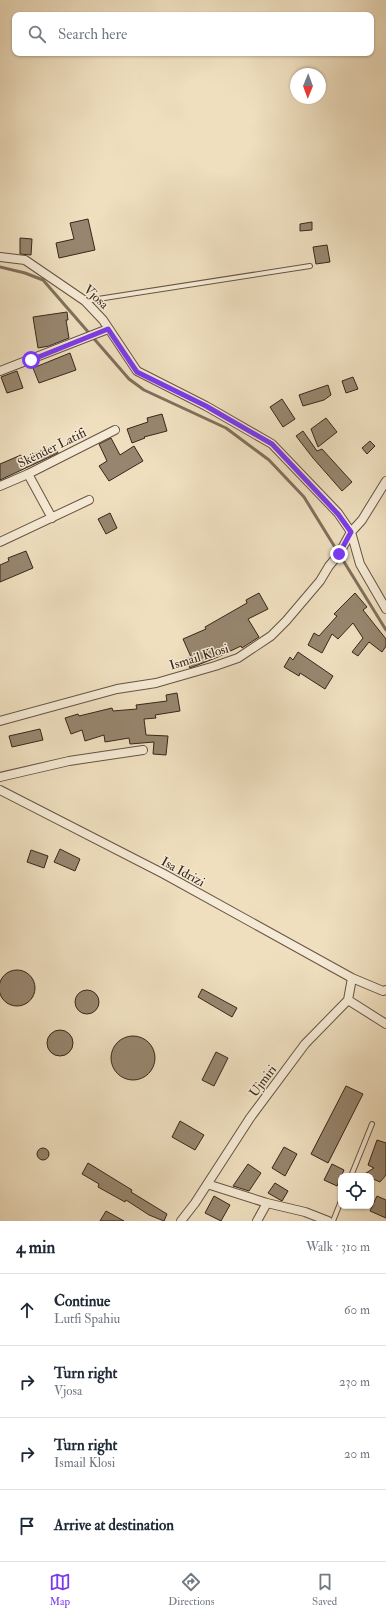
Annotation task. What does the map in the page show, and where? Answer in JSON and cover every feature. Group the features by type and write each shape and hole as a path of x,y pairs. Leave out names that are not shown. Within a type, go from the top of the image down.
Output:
{"street":[{"name":"Vjosa","path":"0,257 25,260 86,301 108,329 137,372 206,406 272,444 338,514 351,532 360,564 386,609"},
{"path":"0,370 108,329"},
{"name":"Skënder Latifi","path":"0,486 28,474 115,430"},
{"path":"28,474 52,518"},
{"name":"Ismail Klosi","path":"0,721 118,689 156,683 238,658 271,636 286,621 320,581 329,566 339,554 351,532 362,520 386,481"},
{"path":"0,542 89,500"},
{"path":"0,777 69,761 143,750"},
{"name":"Isa Idrizi","path":"0,790 164,874 352,978"},
{"path":"386,990 352,978 348,1000 386,1024"},
{"name":"Ujmiri","path":"180,1221 195,1203 250,1118 304,1044 348,1000"},
{"path":"206,1184 267,1203 304,1212 328,1221"},
{"path":"257,1221 267,1203"}],"lane":[{"path":"86,301 310,266"},
{"path":"352,1173 372,1124"},
{"path":"333,1221 338,1208"}],"building":[{"path":"88,219 95,250 59,258 56,243 74,239 70,223"},
{"path":"312,222 312,230 300,231 300,224"},
{"path":"20,238 32,239 31,255 20,254"},
{"path":"327,245 330,262 316,264 313,247"},
{"path":"67,312 68,320 66,320 69,338 49,346 38,348 33,317"},
{"path":"70,353 76,370 39,383 33,368"},
{"path":"17,371 23,388 7,393 1,377"},
{"path":"353,377 358,389 346,393 342,381"},
{"path":"328,385 331,395 324,400 303,406 299,395"},
{"path":"282,399 295,419 283,427 270,407"},
{"path":"162,414 167,431 144,437 145,438 132,443 127,429 148,422 147,418"},
{"path":"326,418 337,432 318,447 311,429"},
{"path":"303,431 317,451 322,449 352,482 342,491 296,436"},
{"path":"111,438 120,455 134,446 143,461 109,481 99,466 107,461 99,444"},
{"path":"370,441 375,446 367,454 362,448"},
{"path":"54,445 58,453 0,480 0,464 21,455 23,459"},
{"path":"110,513 117,528 106,534 98,519"},
{"path":"26,551 33,568 0,582 0,565 9,561 8,558"},
{"path":"259,593 268,609 248,619 259,637 242,648 241,646 190,668 186,659 191,657 183,639 206,629 205,627 247,603 246,600"},
{"path":"355,593 367,607 363,610 386,639 386,646 382,652 369,642 358,656 352,652 363,638 353,623 338,639 332,634 322,653 308,645 314,633 319,636 337,616 334,614"},
{"path":"298,652 333,676 325,689 300,673 299,676 284,667 290,657 293,660"},
{"path":"177,693 180,711 155,715 156,718 144,719 146,735 168,736 166,755 153,754 154,742 130,744 129,738 105,742 104,735 85,741 82,730 71,734 65,718 78,714 79,716 112,708 113,711 137,709 136,705 167,701 166,695"},
{"path":"40,729 43,740 12,747 9,736"},
{"path":"60,849 80,859 75,871 54,862"},
{"path":"31,850 48,856 44,868 27,862"},
{"path":"21,970 30,975 34,981 34,995 30,1001 21,1006 13,1006 4,1001 0,995 -1,984 4,975 10,971"},
{"path":"202,989 237,1008 232,1017 198,997"},
{"path":"87,990 96,993 99,1002 96,1011 87,1014 78,1011 75,1002 78,993"},
{"path":"60,1030 70,1033 73,1043 70,1053 60,1056 50,1053 47,1043 50,1033"},
{"path":"129,1036 137,1036 142,1037 149,1042 154,1049 154,1067 149,1074 142,1079 129,1080 121,1077 114,1070 111,1062 111,1054 114,1046 121,1039"},
{"path":"216,1052 228,1058 214,1086 202,1080"},
{"path":"346,1086 363,1094 328,1163 311,1154"},
{"path":"180,1121 204,1135 195,1150 172,1137"},
{"path":"377,1140 386,1143 386,1175 380,1182 374,1179 374,1173 366,1173 374,1168 368,1165"},
{"path":"284,1147 297,1154 285,1176 272,1168"},
{"path":"43,1148 47,1150 49,1154 47,1158 43,1160 39,1158 37,1154 39,1150"},
{"path":"88,1163 167,1214 164,1221 149,1215 126,1200 125,1202 98,1187 99,1184 82,1174"},
{"path":"248,1164 261,1173 249,1191 233,1186"},
{"path":"332,1164 344,1170 343,1173 338,1173 337,1186 324,1180"},
{"path":"275,1183 288,1191 282,1201 268,1193"},
{"path":"214,1196 230,1205 221,1221 205,1213"},
{"path":"377,1196 386,1200 386,1218 370,1211 371,1209 374,1209 374,1202"},
{"path":"106,1211 124,1221 100,1221"}],"waterway":[{"path":"0,267 25,273 43,280 129,379 144,390 226,428 269,460 304,497 386,630"}],"route":[{"path":"31,360 108,329 137,372 206,406 272,444 338,514 351,532 339,554"}]}
